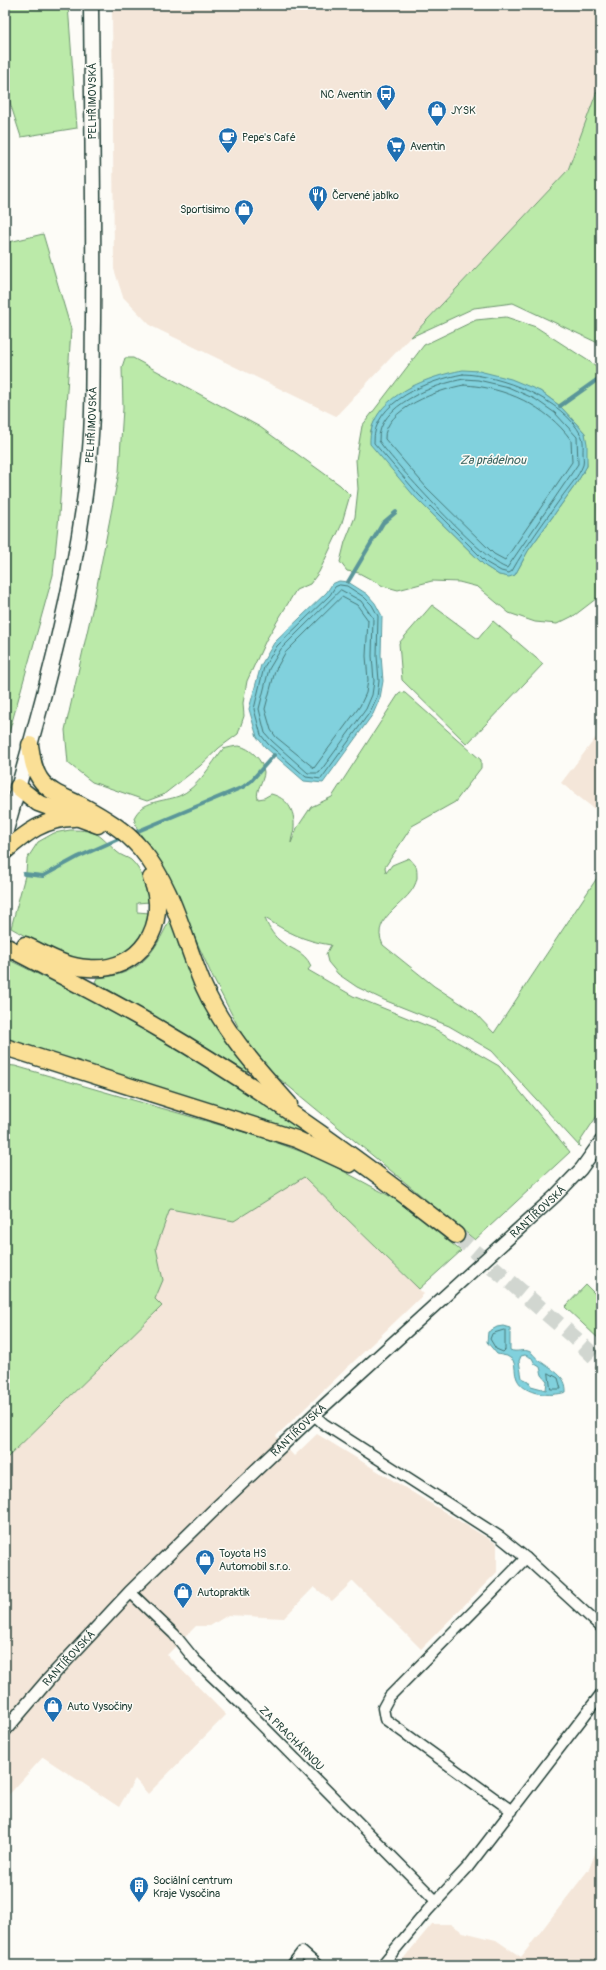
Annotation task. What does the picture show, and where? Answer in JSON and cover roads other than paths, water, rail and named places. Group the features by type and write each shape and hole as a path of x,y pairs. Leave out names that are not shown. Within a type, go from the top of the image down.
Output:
{"main road":[{"name":"PELHŘIMOVSKÁ","path":"5,834 51,674 62,624 85,498 90,445 93,305 91,5"},
{"path":"30,745 35,769 46,786"},
{"path":"18,787 34,785 46,786 105,818 157,872 205,988 225,1026 246,1055 310,1127"},
{"path":"18,787 38,803 118,833"},
{"path":"5,851 36,827 50,821 80,818"},
{"path":"5,946 35,956 74,966 96,969 117,965 134,956 146,942 154,925 158,908 158,900 150,876 138,852"},
{"path":"5,939 17,941 35,956 92,991 162,1030 271,1099 404,1195 456,1235"},
{"path":"5,1046 296,1140 353,1166 404,1195"},
{"path":"5,1052 26,1053"}],"street":[{"name":"RANTÍŘOVSKÁ","path":"5,1730 48,1680 130,1592 314,1415 555,1196 597,1155 601,1141"},
{"path":"314,1415 324,1424 500,1537 526,1558 601,1627"},
{"path":"512,1811 385,1719 383,1708 389,1697 526,1558"},
{"name":"ZA PRACHÁRNOU","path":"130,1592 177,1638 195,1660 252,1715 436,1902"},
{"path":"382,1965 468,1867 601,1694"},
{"path":"292,1965 302,1952 318,1965"}],"water":[{"name":"Za prádelnou","path":"463,370 479,371 511,379 540,391 560,406 585,433 587,444 587,466 576,484 528,551 515,575 509,577 499,575 485,566 415,497 370,444 372,428 378,414 389,402 416,384 448,373"},
{"path":"339,581 348,582 367,594 375,603 382,616 381,655 383,681 380,698 373,714 323,783 304,781 265,747 257,737 249,709 261,665 274,643 327,592 332,584"},
{"path":"503,1326 510,1328 510,1350 528,1351 532,1353 538,1360 561,1377 566,1386 566,1392 560,1394 538,1393 520,1384 516,1377 513,1360 507,1356 497,1354 487,1342 488,1332 497,1327","holes":["525,1355 532,1358 535,1364 540,1367 542,1375 547,1381 546,1390 531,1386 528,1381 522,1378 519,1361 521,1356"]}],"waterway":[{"path":"560,406 601,377"},
{"path":"348,582 383,523 396,512"},
{"path":"131,834 243,787 251,781 274,755"},
{"path":"24,874 43,876 78,857 123,837"}],"tunnel":[{"path":"456,1235 576,1339 601,1363"}],"place":[{"name":"NC Aventin","path":"386,111"},
{"name":"JYSK","path":"437,127"},
{"name":"Pepe's Café","path":"228,154"},
{"name":"Aventin","path":"396,163"},
{"name":"Červené jablko","path":"318,212"},
{"name":"Sportisimo","path":"244,226"},
{"name":"Toyota HS Automobil s.r.o.","path":"205,1576"},
{"name":"Autopraktik","path":"183,1609"},
{"name":"Auto Vysočiny","path":"53,1723"},
{"name":"Sociální centrum Kraje Vysočina","path":"139,1903"}]}
